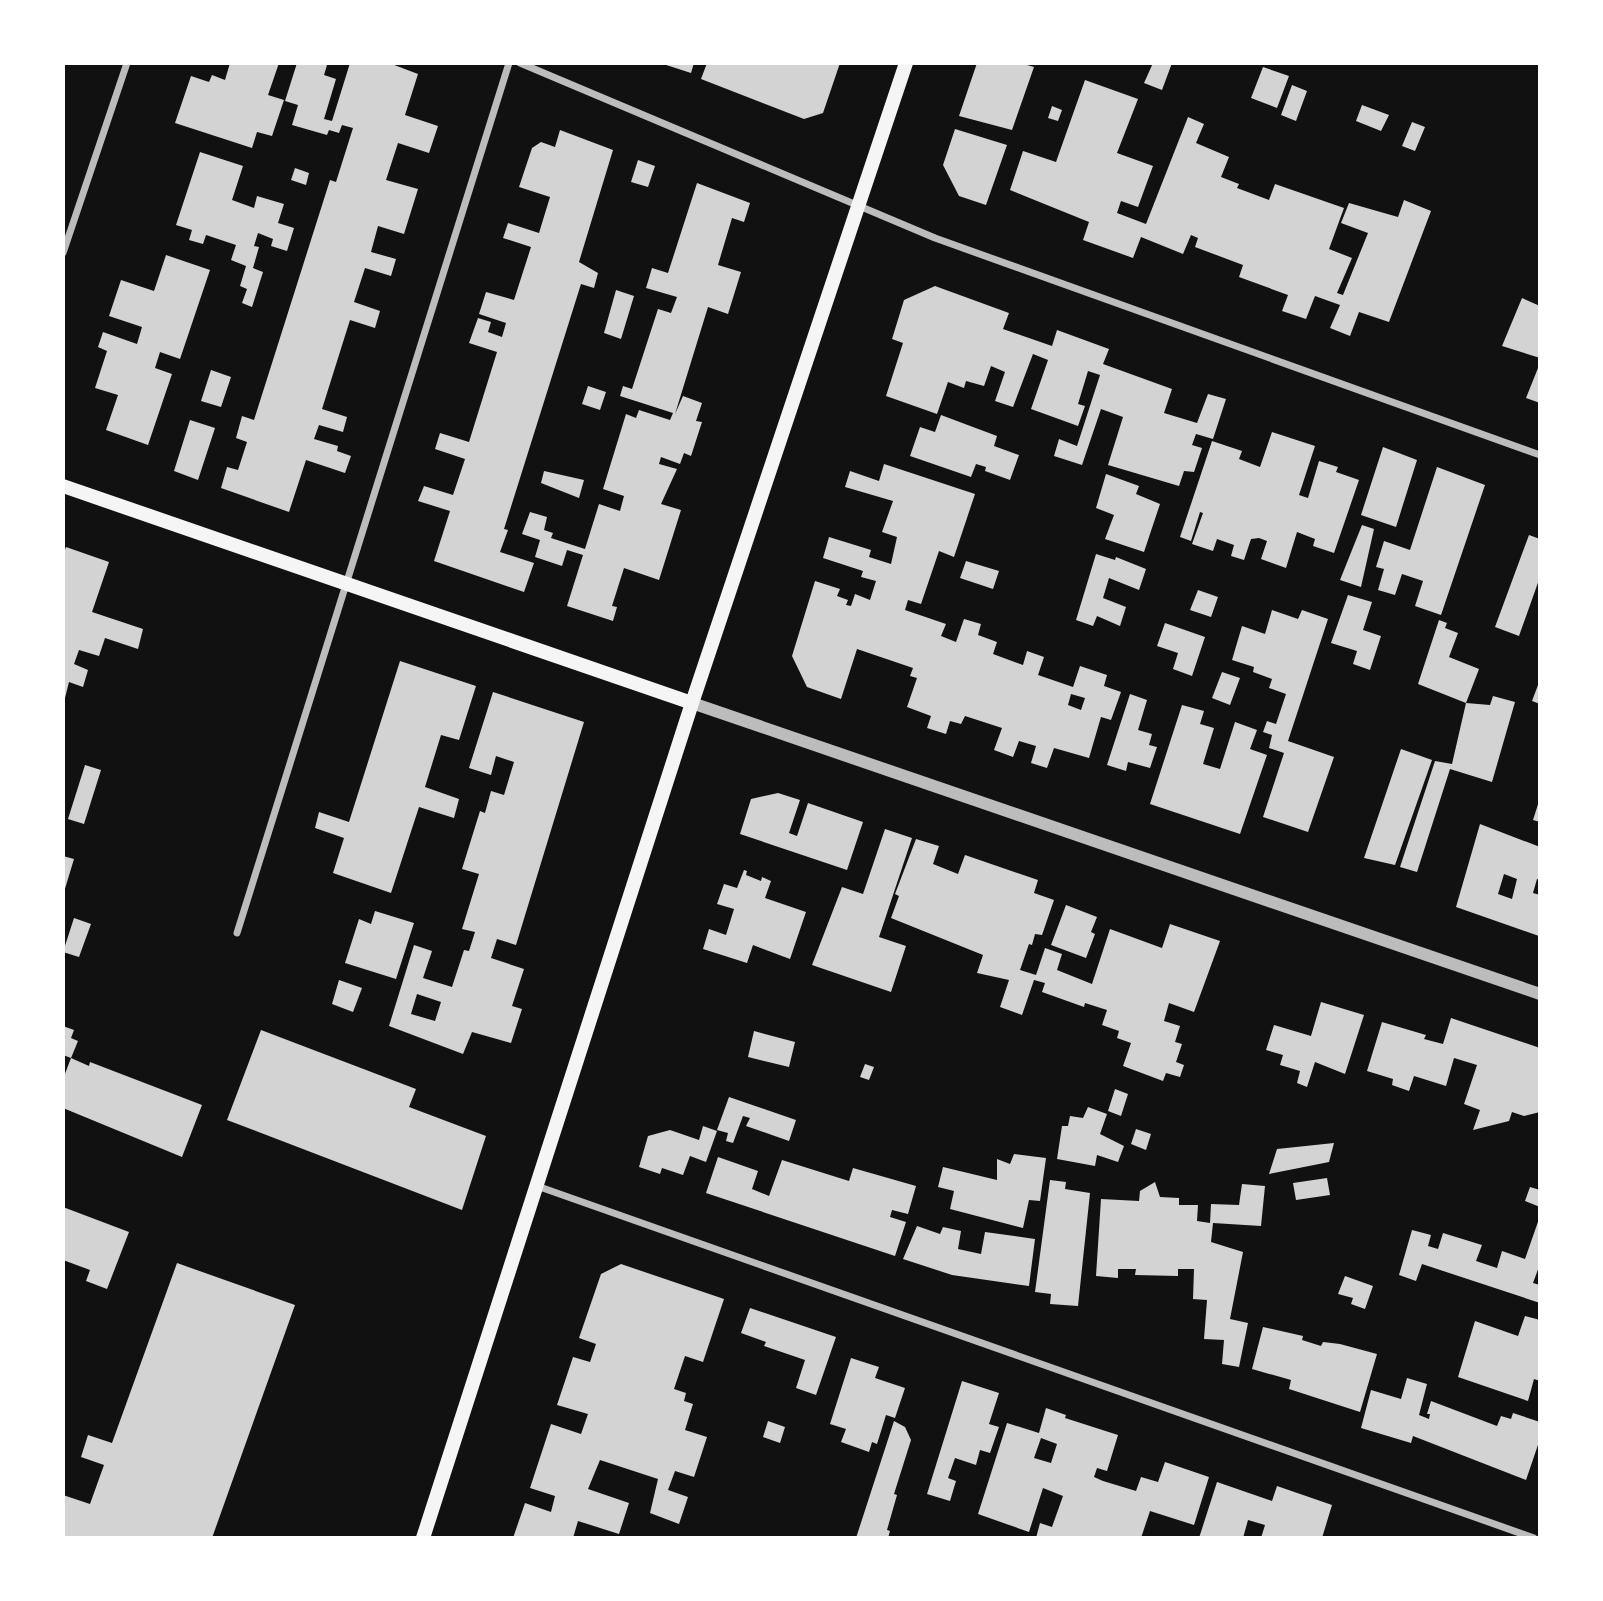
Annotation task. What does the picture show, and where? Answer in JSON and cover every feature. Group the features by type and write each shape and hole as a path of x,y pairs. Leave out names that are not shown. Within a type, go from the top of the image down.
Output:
{"main road":[{"path":"423,1538 692,703 906,63"},
{"path":"63,486 692,703"}],"street":[{"path":"63,253 127,63"},
{"path":"237,933 509,63"},
{"path":"520,63 935,238 1540,454"},
{"path":"692,703 1540,994"},
{"path":"536,1186 1534,1538"}],"building":[{"path":"230,63 279,63 268,95 284,100 272,136 257,132 252,148 175,123 191,76 209,82 212,75 225,80"},
{"path":"297,63 327,65 324,75 336,79 324,119 332,121 350,63 389,63 418,74 405,115 438,126 429,153 398,143 386,180 418,189 404,234 378,226 371,252 396,259 391,276 365,268 354,302 380,311 375,328 350,320 322,409 347,417 343,432 319,425 314,439 338,446 337,451 351,456 345,473 306,460 289,512 221,488 227,467 238,470 247,442 236,438 242,416 254,420 330,180 336,182 353,128 342,125 339,133 329,130 327,135 292,125 298,105 285,101"},
{"path":"660,63 694,63 691,73"},
{"path":"707,63 840,63 823,113 804,119 701,79"},
{"path":"977,63 1020,63 1034,67 1012,130 959,116"},
{"path":"1153,63 1172,63 1162,90 1144,83"},
{"path":"1263,67 1289,76 1277,108 1251,98"},
{"path":"1085,80 1138,99 1117,153 1153,166 1138,207 1121,201 1117,213 1146,224 1188,117 1204,124 1196,143 1229,157 1221,177 1239,184 1237,188 1269,200 1275,184 1344,208 1329,249 1352,258 1337,293 1343,295 1368,233 1341,223 1349,203 1398,217 1404,200 1431,211 1389,322 1359,312 1350,336 1330,328 1340,305 1315,296 1306,319 1282,311 1288,295 1239,277 1243,265 1195,247 1198,238 1191,235 1183,254 1141,237 1133,258 1083,240 1089,222 1010,190 1023,151 1056,162"},
{"path":"1292,85 1307,91 1296,121 1281,115"},
{"path":"1362,105 1389,115 1381,131 1356,121"},
{"path":"1052,106 1062,110 1058,121 1048,118"},
{"path":"1412,122 1425,127 1415,151 1402,146"},
{"path":"955,129 1007,145 986,205 959,196 943,165"},
{"path":"560,130 613,150 579,262 598,273 594,288 581,284 504,529 508,530 500,552 534,563 524,592 434,561 450,511 418,501 424,486 453,495 465,459 435,449 440,433 469,442 497,352 469,343 478,318 491,322 488,332 502,337 506,323 479,314 486,292 514,300 531,247 503,238 508,223 539,233 550,197 519,187 532,148 541,142 555,147"},
{"path":"200,152 243,166 232,200 254,208 257,196 284,204 278,223 294,228 287,251 271,246 273,239 258,233 254,246 259,247 253,268 263,272 252,307 242,303 247,289 240,286 246,266 231,260 236,245 206,235 203,244 189,240 192,230 176,225"},
{"path":"638,160 655,166 648,187 631,182"},
{"path":"295,168 309,173 306,185 291,180"},
{"path":"697,183 750,203 744,222 732,218 718,265 741,272 728,314 708,307 675,414 683,396 702,403 696,421 702,422 691,456 684,453 680,464 661,457 659,464 677,469 661,504 681,510 659,580 624,568 612,606 617,607 613,621 567,606 583,555 567,550 562,566 535,557 540,540 522,534 530,512 547,517 544,530 553,533 551,538 585,549 599,504 620,511 624,496 603,489 626,414 636,418 639,410 670,420 673,413 620,396 623,386 632,389 658,309 671,313 677,297 646,288 652,268 668,273"},
{"path":"166,255 210,270 180,359 160,352 155,368 172,374 148,445 106,430 118,395 95,388 107,351 98,347 103,332 137,344 142,327 109,316 121,280 154,291"},
{"path":"935,286 1009,313 1003,329 1052,346 1057,330 1109,349 1103,364 1172,389 1164,413 1197,423 1208,394 1226,399 1213,439 1196,434 1192,445 1202,448 1194,472 1184,471 1179,486 1108,465 1123,417 1101,409 1082,465 1054,456 1059,439 1077,446 1100,375 1088,371 1078,404 1085,406 1078,426 1031,409 1048,360 1033,354 1013,407 995,401 1005,372 991,366 984,386 966,381 964,388 948,382 937,414 886,396 903,343 892,339 904,300"},
{"path":"616,290 634,296 621,339 604,333"},
{"path":"1522,298 1540,306 1540,358 1502,346"},
{"path":"1540,363 1540,403 1526,398"},
{"path":"211,370 231,377 221,407 201,401"},
{"path":"588,386 606,392 600,410 582,404"},
{"path":"941,415 997,436 994,446 1019,455 1010,480 985,471 986,467 976,464 971,477 910,456 920,427 935,432"},
{"path":"190,420 215,428 198,480 174,471"},
{"path":"1272,432 1315,446 1299,495 1308,498 1319,461 1338,467 1336,472 1359,480 1334,553 1313,546 1315,539 1297,532 1286,568 1261,559 1267,541 1259,538 1251,539 1244,560 1231,556 1234,545 1217,539 1213,551 1192,544 1203,513 1200,512 1191,541 1180,537 1212,441 1242,451 1239,459 1260,467"},
{"path":"1383,447 1417,460 1396,527 1361,515"},
{"path":"884,464 975,494 954,557 939,551 921,604 908,600 905,610 946,624 941,636 956,642 964,619 981,624 978,635 997,642 993,654 1023,665 1027,651 1044,657 1038,675 1073,687 1080,666 1107,675 1104,686 1121,692 1111,720 1101,717 1089,758 1054,748 1047,768 1031,763 1036,746 1019,741 1013,757 994,750 1002,728 965,716 961,724 950,721 946,734 927,728 931,716 907,707 917,678 910,676 913,668 857,649 841,699 807,687 792,656 815,581 840,589 837,596 848,600 846,605 851,606 855,594 870,600 876,581 861,577 863,571 823,558 829,537 871,550 869,557 891,564 897,537 882,532 893,501 845,487 850,471 879,481","holes":["1071,694 1085,698 1081,710 1068,705"]},
{"path":"1437,467 1485,485 1441,615 1415,606 1423,581 1402,574 1395,595 1378,590 1384,569 1376,567 1384,541 1410,550"},
{"path":"544,471 584,480 579,498 541,483"},
{"path":"1106,474 1139,486 1136,494 1160,504 1144,552 1105,539 1114,515 1096,508"},
{"path":"1362,525 1374,529 1361,587 1340,580"},
{"path":"1529,535 1540,539 1540,577 1519,636 1495,627"},
{"path":"66,547 109,562 92,612 143,629 138,649 105,638 99,656 79,650 74,664 88,670 83,687 69,682 64,702 63,555"},
{"path":"1096,554 1115,560 1116,557 1146,569 1139,590 1109,578 1103,598 1126,607 1120,626 1097,616 1093,626 1076,620"},
{"path":"966,561 999,571 993,589 960,578"},
{"path":"1198,590 1218,597 1211,617 1190,610"},
{"path":"1348,595 1372,602 1363,630 1381,636 1370,670 1353,664 1357,651 1331,643"},
{"path":"1272,610 1298,619 1302,610 1328,619 1288,741 1334,757 1308,832 1263,817 1284,753 1269,748 1272,735 1263,732 1267,721 1276,724 1286,694 1269,688 1272,679 1253,672 1254,667 1232,660 1242,626 1265,634"},
{"path":"1439,620 1447,623 1445,628 1458,633 1449,657 1479,669 1466,703 1418,684"},
{"path":"1165,623 1205,637 1192,676 1173,669 1178,653 1157,646"},
{"path":"400,661 476,686 459,740 441,735 425,787 459,799 454,818 419,807 391,893 333,873 344,838 315,828 319,812 349,822"},
{"path":"1222,672 1240,678 1230,705 1212,698"},
{"path":"1540,685 1540,704 1532,701"},
{"path":"493,692 584,722 516,945 497,939 491,958 524,969 512,1006 522,1009 511,1043 472,1032 463,1054 389,1026 414,945 432,951 423,978 452,987 464,950 469,951 475,932 462,929 479,874 462,869 480,811 485,813 491,791 504,795 514,762 496,756 491,775 469,768","holes":["417,994 441,1002 435,1021 411,1014"]},
{"path":"1130,694 1147,700 1138,730 1152,734 1149,745 1157,747 1150,768 1128,762 1126,771 1107,765"},
{"path":"1493,696 1515,702 1492,782 1450,769 1417,872 1400,867 1435,761 1452,764 1466,703 1490,705"},
{"path":"1182,705 1204,711 1200,724 1214,728 1203,764 1220,769 1235,722 1257,730 1250,749 1267,755 1240,834 1150,804"},
{"path":"1401,749 1432,760 1395,865 1364,858"},
{"path":"85,765 101,770 84,824 68,819"},
{"path":"778,793 800,800 789,833 797,836 808,803 863,822 847,870 740,834 751,799"},
{"path":"1540,798 1540,822 1533,820"},
{"path":"1480,824 1540,847 1540,880 1537,879 1533,893 1540,895 1539,936 1456,907","holes":["1504,874 1517,879 1512,899 1498,894"]},
{"path":"885,829 912,838 879,937 906,946 891,992 812,965 842,887 863,894"},
{"path":"916,839 939,846 933,864 958,874 965,855 1038,880 1034,893 1054,900 1042,935 1035,934 1020,970 1036,975 1045,948 1062,954 1057,970 1092,984 1110,929 1162,948 1170,924 1220,941 1194,1012 1169,1003 1164,1021 1180,1026 1175,1042 1182,1044 1176,1062 1184,1065 1180,1077 1166,1073 1163,1081 1123,1066 1131,1043 1117,1038 1119,1031 1102,1025 1107,1010 1085,1003 1084,1007 1042,992 1045,983 1034,980 1022,1015 1000,1007 1009,980 977,973 983,955 891,918 899,896 895,894"},
{"path":"63,856 74,859 64,892 63,892"},
{"path":"744,870 747,871 746,875 761,881 762,877 771,881 765,898 806,912 790,959 753,945 747,963 703,949 709,929 726,935 734,909 717,904 724,884 737,888"},
{"path":"1066,905 1097,917 1091,932 1095,934 1086,958 1051,945"},
{"path":"375,911 414,923 396,979 345,963 359,919 371,924"},
{"path":"74,918 91,924 79,957 63,952"},
{"path":"339,980 362,988 353,1012 332,1004"},
{"path":"1321,1002 1364,1015 1345,1074 1315,1062 1307,1087 1297,1083 1300,1071 1280,1065 1283,1055 1266,1050 1274,1025 1311,1036"},
{"path":"1451,1018 1540,1048 1540,1112 1524,1116 1512,1112 1509,1121 1473,1130 1480,1110 1464,1104 1477,1065 1454,1058 1446,1086 1414,1076 1409,1091 1392,1085 1393,1079 1367,1071 1382,1022 1426,1035 1424,1039 1443,1044"},
{"path":"63,1026 74,1030 71,1038 78,1041 71,1058 63,1055"},
{"path":"261,1030 416,1089 409,1107 486,1136 462,1210 227,1120"},
{"path":"754,1031 795,1042 789,1067 748,1057"},
{"path":"71,1058 89,1066 90,1062 202,1105 182,1157 63,1108 63,1079"},
{"path":"865,1064 874,1067 869,1080 860,1077"},
{"path":"1115,1089 1128,1094 1121,1116 1108,1111"},
{"path":"729,1097 796,1120 789,1141 746,1126 750,1118 743,1116 733,1143 726,1141 728,1133 717,1130"},
{"path":"1088,1107 1107,1114 1100,1134 1124,1146 1118,1162 1097,1155 1095,1166 1057,1159 1062,1126 1068,1126 1070,1116 1083,1118"},
{"path":"703,1126 717,1131 706,1162 690,1156 683,1175 662,1168 660,1174 639,1167 648,1136 670,1130 699,1140"},
{"path":"1136,1129 1151,1134 1146,1150 1131,1144"},
{"path":"1334,1143 1329,1162 1269,1174 1277,1149"},
{"path":"1014,1154 1046,1158 1040,1201 1029,1200 1023,1228 950,1209 954,1191 938,1187 943,1167 997,1180 997,1159 1010,1164"},
{"path":"718,1157 758,1171 752,1189 769,1196 782,1160 849,1181 853,1168 916,1186 908,1214 892,1210 890,1217 906,1222 895,1256 706,1193"},
{"path":"1327,1178 1330,1195 1296,1200 1293,1183"},
{"path":"1050,1180 1066,1182 1065,1189 1090,1193 1078,1306 1050,1304 1051,1294 1035,1292"},
{"path":"1155,1182 1160,1197 1179,1198 1179,1205 1198,1205 1197,1221 1210,1223 1211,1204 1239,1205 1242,1184 1265,1186 1261,1226 1213,1223 1211,1242 1243,1252 1230,1319 1248,1323 1239,1367 1222,1364 1224,1340 1204,1339 1207,1300 1193,1299 1194,1269 1178,1269 1178,1276 1135,1275 1136,1269 1118,1269 1118,1278 1096,1276 1101,1199 1139,1201 1140,1191"},
{"path":"1530,1187 1540,1190 1540,1207 1525,1201"},
{"path":"63,1207 129,1232 107,1289 86,1281 90,1270 63,1260"},
{"path":"1540,1216 1540,1264 1533,1283 1540,1285 1540,1303 1422,1264 1416,1281 1399,1275 1412,1230 1431,1235 1428,1246 1438,1249 1443,1233 1482,1245 1476,1261 1497,1268 1502,1251 1525,1259"},
{"path":"917,1226 940,1234 943,1227 961,1231 958,1249 981,1254 985,1232 1035,1239 1029,1286 952,1275 903,1259"},
{"path":"177,1263 295,1305 212,1538 63,1538 63,1495 90,1504 104,1465 81,1457 88,1435 112,1443"},
{"path":"621,1264 724,1299 703,1362 685,1356 674,1389 686,1393 684,1401 693,1404 685,1430 707,1437 694,1477 675,1471 668,1490 688,1497 679,1524 650,1513 658,1479 600,1460 588,1489 629,1503 619,1534 578,1521 573,1538 513,1538 525,1503 551,1512 555,1496 530,1488 551,1424 581,1434 588,1414 557,1405 573,1357 590,1362 596,1344 579,1338 601,1274"},
{"path":"1345,1276 1373,1286 1365,1309 1351,1304 1353,1298 1338,1294"},
{"path":"750,1308 836,1337 816,1395 796,1388 805,1360 764,1346 766,1342 741,1333"},
{"path":"1525,1316 1540,1320 1540,1381 1534,1379 1528,1401 1458,1377 1475,1321 1518,1336"},
{"path":"1263,1327 1303,1336 1302,1340 1321,1346 1323,1342 1340,1344 1377,1354 1360,1412 1289,1389 1291,1380 1252,1369"},
{"path":"851,1358 879,1367 875,1378 905,1388 895,1418 886,1415 877,1444 872,1442 869,1452 841,1442 846,1429 830,1424"},
{"path":"1407,1378 1427,1384 1419,1415 1429,1419 1430,1414 1427,1414 1431,1401 1497,1426 1501,1416 1511,1419 1513,1413 1540,1422 1540,1439 1526,1480 1413,1436 1411,1443 1361,1428 1371,1390 1401,1399"},
{"path":"962,1381 999,1393 989,1424 999,1427 990,1453 980,1450 976,1465 955,1458 948,1478 956,1481 950,1501 927,1494"},
{"path":"1046,1408 1066,1415 1065,1418 1118,1435 1107,1471 1097,1468 1094,1477 1136,1491 1141,1477 1158,1482 1165,1462 1209,1477 1194,1525 1150,1511 1141,1538 1036,1538 1040,1523 1052,1527 1063,1496 1043,1488 1029,1532 978,1514 1007,1423 1039,1433","holes":["1041,1438 1057,1444 1051,1463 1034,1458"]},
{"path":"768,1421 785,1427 780,1443 763,1437"},
{"path":"894,1421 905,1427 911,1440 894,1494 897,1495 887,1530 890,1531 888,1538 856,1538"},
{"path":"1217,1482 1272,1501 1277,1486 1332,1505 1322,1538 1261,1538 1265,1525 1248,1520 1243,1538 1199,1538"}]}
